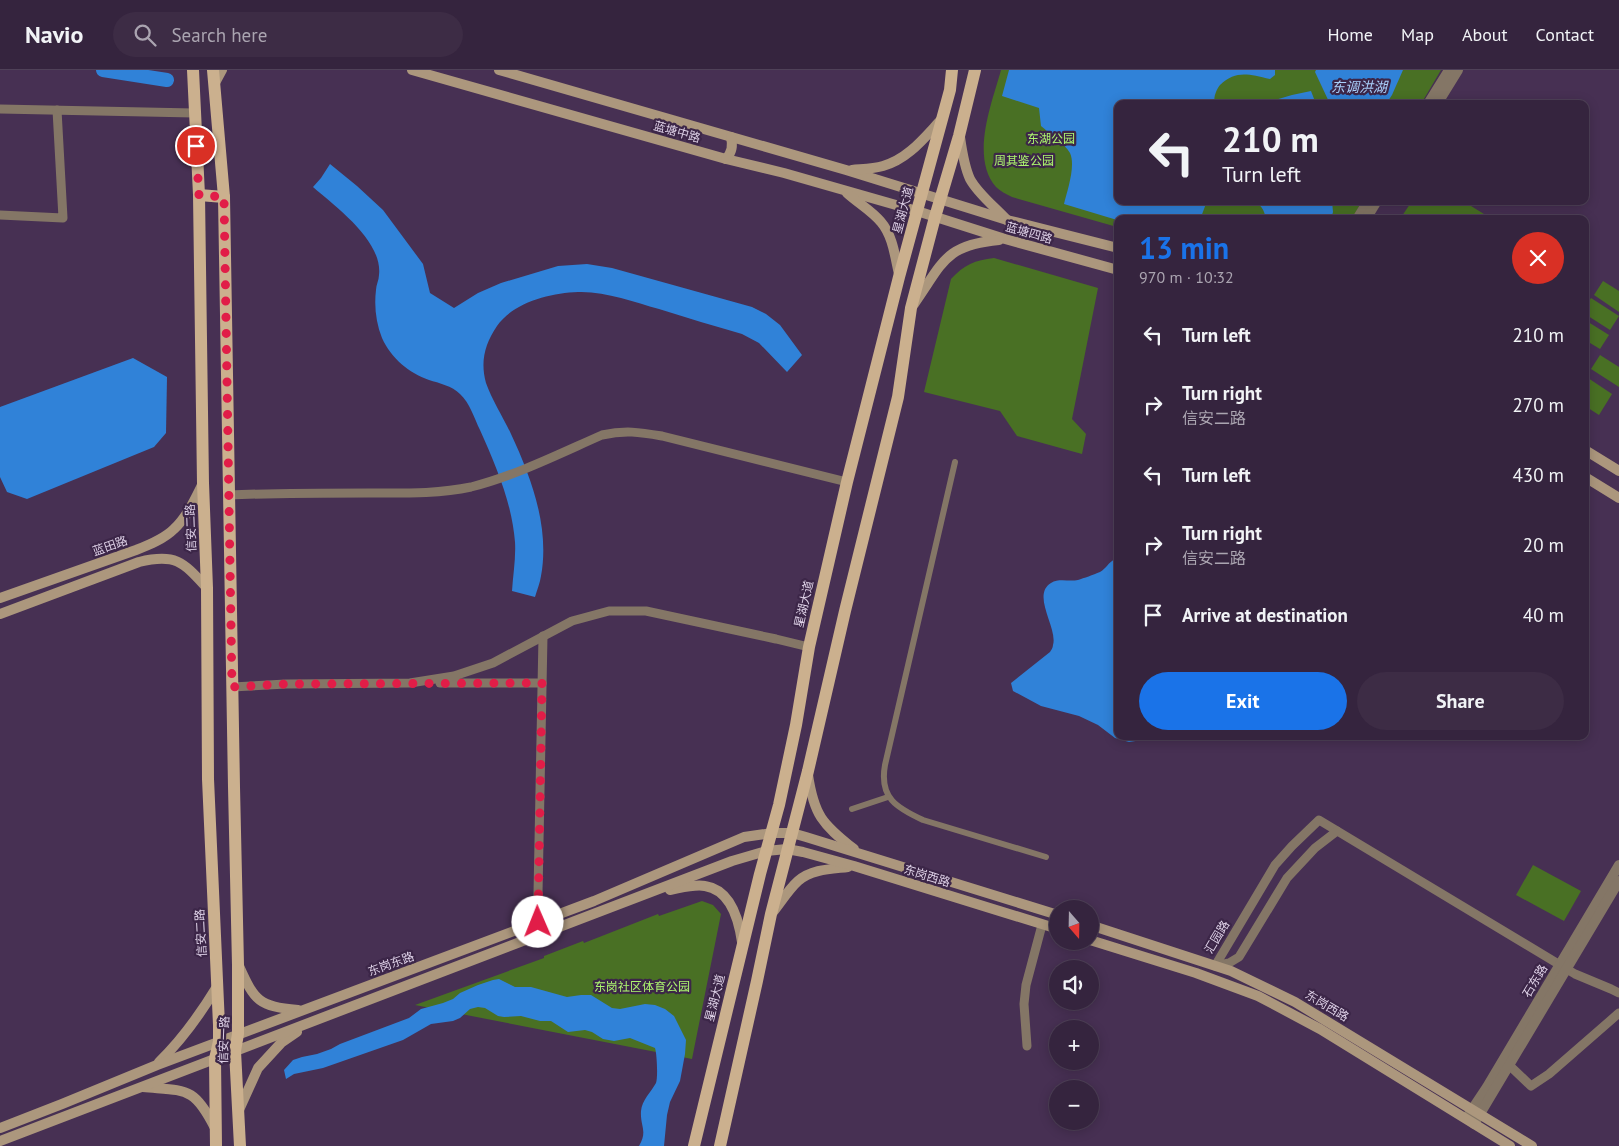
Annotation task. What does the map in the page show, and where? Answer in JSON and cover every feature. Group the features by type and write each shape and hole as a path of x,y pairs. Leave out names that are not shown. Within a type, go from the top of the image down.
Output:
{"main road":[{"path":"188,70 193,76"},
{"path":"214,70 224,197 238,965 247,985 254,996 260,1001 276,1008 302,1010"},
{"path":"215,83 222,70"},
{"name":"蓝塘中路","path":"412,70 440,74 726,159 784,173 935,217"},
{"name":"蓝塘中路","path":"499,70 846,170 940,200"},
{"name":"星湖大道","path":"694,1146 742,945 779,805 796,725 808,647 847,482 899,277 950,90 952,70"},
{"path":"720,1146 770,914 808,770 898,397 911,308 959,136 975,70"},
{"name":"信安二路","path":"193,76 199,195 207,588 208,779 218,985"},
{"path":"950,90 969,95"},
{"path":"846,170 882,166 901,158 942,120"},
{"path":"959,136 964,160 971,179 977,189 1008,220"},
{"path":"726,159 730,154 732,146 731,137"},
{"path":"845,191 874,215 886,230 893,247 899,277"},
{"path":"199,195 224,197"},
{"name":"蓝塘四路","path":"940,200 1008,220 1114,247"},
{"name":"蓝塘四路","path":"935,217 1005,239 1114,269"},
{"path":"911,308 941,263 948,256 968,245 1005,239"},
{"path":"1589,452 1619,471"},
{"path":"1589,479 1619,498"},
{"name":"蓝田路","path":"0,598 152,543 172,531 181,521 204,483"},
{"name":"蓝田路","path":"0,614 140,562 156,558 176,560 193,572 207,588"},
{"path":"796,725 808,732 817,730"},
{"path":"808,770 813,800 818,815 831,830 858,852"},
{"name":"东岗东路","path":"0,1128 219,1041 594,902 744,837 772,833 792,833"},
{"name":"东岗西路","path":"792,833 818,839 1049,912"},
{"name":"东岗东路","path":"0,1142 732,861 766,851 787,850"},
{"name":"东岗西路","path":"787,850 802,852 854,866 1049,926"},
{"path":"212,855 235,855"},
{"path":"770,914 798,881 804,877 821,871 854,866"},
{"path":"649,893 694,886 712,888 724,896 733,909 739,926 742,945"},
{"name":"东岗西路","path":"1099,928 1239,975 1295,1002 1532,1146"},
{"name":"东岗西路","path":"1099,943 1196,973 1258,996 1320,1029 1470,1121 1499,1142 1510,1146"},
{"name":"信安一路","path":"238,965 238,1034 235,1052 240,1146"},
{"path":"157,1065 182,1039 218,985"},
{"name":"信安一路","path":"216,1146 215,1059 219,1041 218,985"},
{"path":"269,1023 273,1037"},
{"path":"239,1110 258,1068 281,1043 306,1024"},
{"path":"182,1056 186,1070"},
{"path":"140,1087 187,1092 201,1103 216,1130"}],"street":[{"path":"1430,100 1449,70"},
{"path":"1439,100 1458,70"},
{"path":"0,109 194,113"},
{"path":"0,215 63,218 57,110"},
{"path":"229,495 433,492 472,486 500,478 602,435 620,431 636,431 662,436 847,482"},
{"path":"955,462 885,765 883,776 885,788 888,797 895,805 923,820 1046,857"},
{"path":"410,683 454,676 493,663 572,621 609,612 646,611 808,647"},
{"path":"542,934 538,922 543,636"},
{"path":"232,687 286,684 542,683"},
{"path":"852,809 888,797"},
{"name":"汇园路","path":"1319,820 1337,831 1315,848 1287,878 1239,957 1229,963 1215,966 1275,865 1292,846 1319,820"},
{"path":"1337,831 1563,967 1619,993"},
{"path":"878,874 882,860"},
{"name":"石东路","path":"1476,1112 1510,1066 1619,865"},
{"name":"石东路","path":"1476,1112 1484,1092 1619,881"},
{"path":"1027,1046 1024,1004 1026,985 1042,924"},
{"path":"1510,1066 1531,1086 1548,1074 1619,1013"},
{"path":"1470,1121 1476,1112"}],"green space":[{"name":"东湖公园","path":"1001,70 1441,70 1423,100 1114,100 1114,205 1360,205 1354,215 1114,215 1114,226 1012,197 996,187 988,175 985,161 985,130"},
{"path":"1409,205 1469,205 1486,215 1403,215"},
{"path":"994,258 1098,288 1072,419 1086,434 1082,454 1017,436 1000,411 924,392 951,279 970,264"},
{"path":"1603,281 1619,291 1619,312 1594,295"},
{"path":"1591,298 1619,316 1610,330 1589,317 1589,301"},
{"path":"1589,322 1609,335 1600,349 1589,342"},
{"path":"1600,355 1619,367 1619,387 1591,369"},
{"path":"1589,379 1612,394 1599,415 1589,409"},
{"path":"1533,865 1581,891 1564,921 1516,895"},
{"name":"东岗社区体育公园","path":"702,901 713,905 721,914 692,1059 415,1005 544,958 544,956 583,941 584,943 658,914 659,916"}],"water":[{"path":"1009,70 1275,70 1275,75 1270,79 1243,74 1231,77 1220,85 1214,100 1114,100 1114,205 1206,205 1202,215 1114,215 1114,219 1064,204 1072,171 1070,153 1061,142 1041,126 1039,108 1002,96"},
{"name":"东调洪湖","path":"1316,70 1403,70 1389,100 1328,100 1315,72"},
{"path":"1311,91 1314,100 1275,100"},
{"path":"330,164 383,210 423,264 430,293 454,308 478,293 501,283 558,266 587,264 612,268 752,307 766,314 780,325 802,355 787,372 759,343 742,334 630,300 599,293 556,294 533,300 504,318 497,326 487,346 484,360 484,375 488,389 511,434 532,485 541,521 543,539 541,576 535,597 512,591 515,542 511,513 492,457 472,411 457,391 422,377 408,369 390,352 382,338 376,314 375,296 379,275 378,262 374,250 356,226 313,187"},
{"path":"1259,205 1332,205 1333,212 1332,215 1265,215"},
{"path":"133,358 167,377 166,433 154,447 27,499 7,492 0,477 0,407"},
{"path":"1114,560 1114,737 1098,725 1079,716 1041,706 1013,691 1011,683 1050,652 1053,647 1054,638 1044,603 1046,588 1054,582 1078,580 1100,572"},
{"path":"1122,740 1142,740 1129,742"},
{"path":"499,979 515,987 531,987 567,997 591,995 612,1008 620,1009 645,1004 655,1005 665,1009 674,1016 686,1040 685,1054 680,1081 670,1102 667,1115 664,1146 639,1146 643,1136 642,1107 657,1080 655,1048 630,1038 614,1041 603,1039 585,1030 568,1032 551,1021 540,1021 521,1016 498,1016 485,1008 470,1009 460,1018 453,1021 431,1024 403,1040 323,1068 294,1074 286,1079 284,1070 293,1060 331,1049 409,1018 421,1009 453,999 460,993 478,985"}],"waterway":[{"path":"103,70 167,80"}],"route":[{"path":"196,146 199,195 224,197 232,687 286,684 542,683 538,922"}],"park label":[{"name":"周其鉴公园","path":"1024,161"}]}
